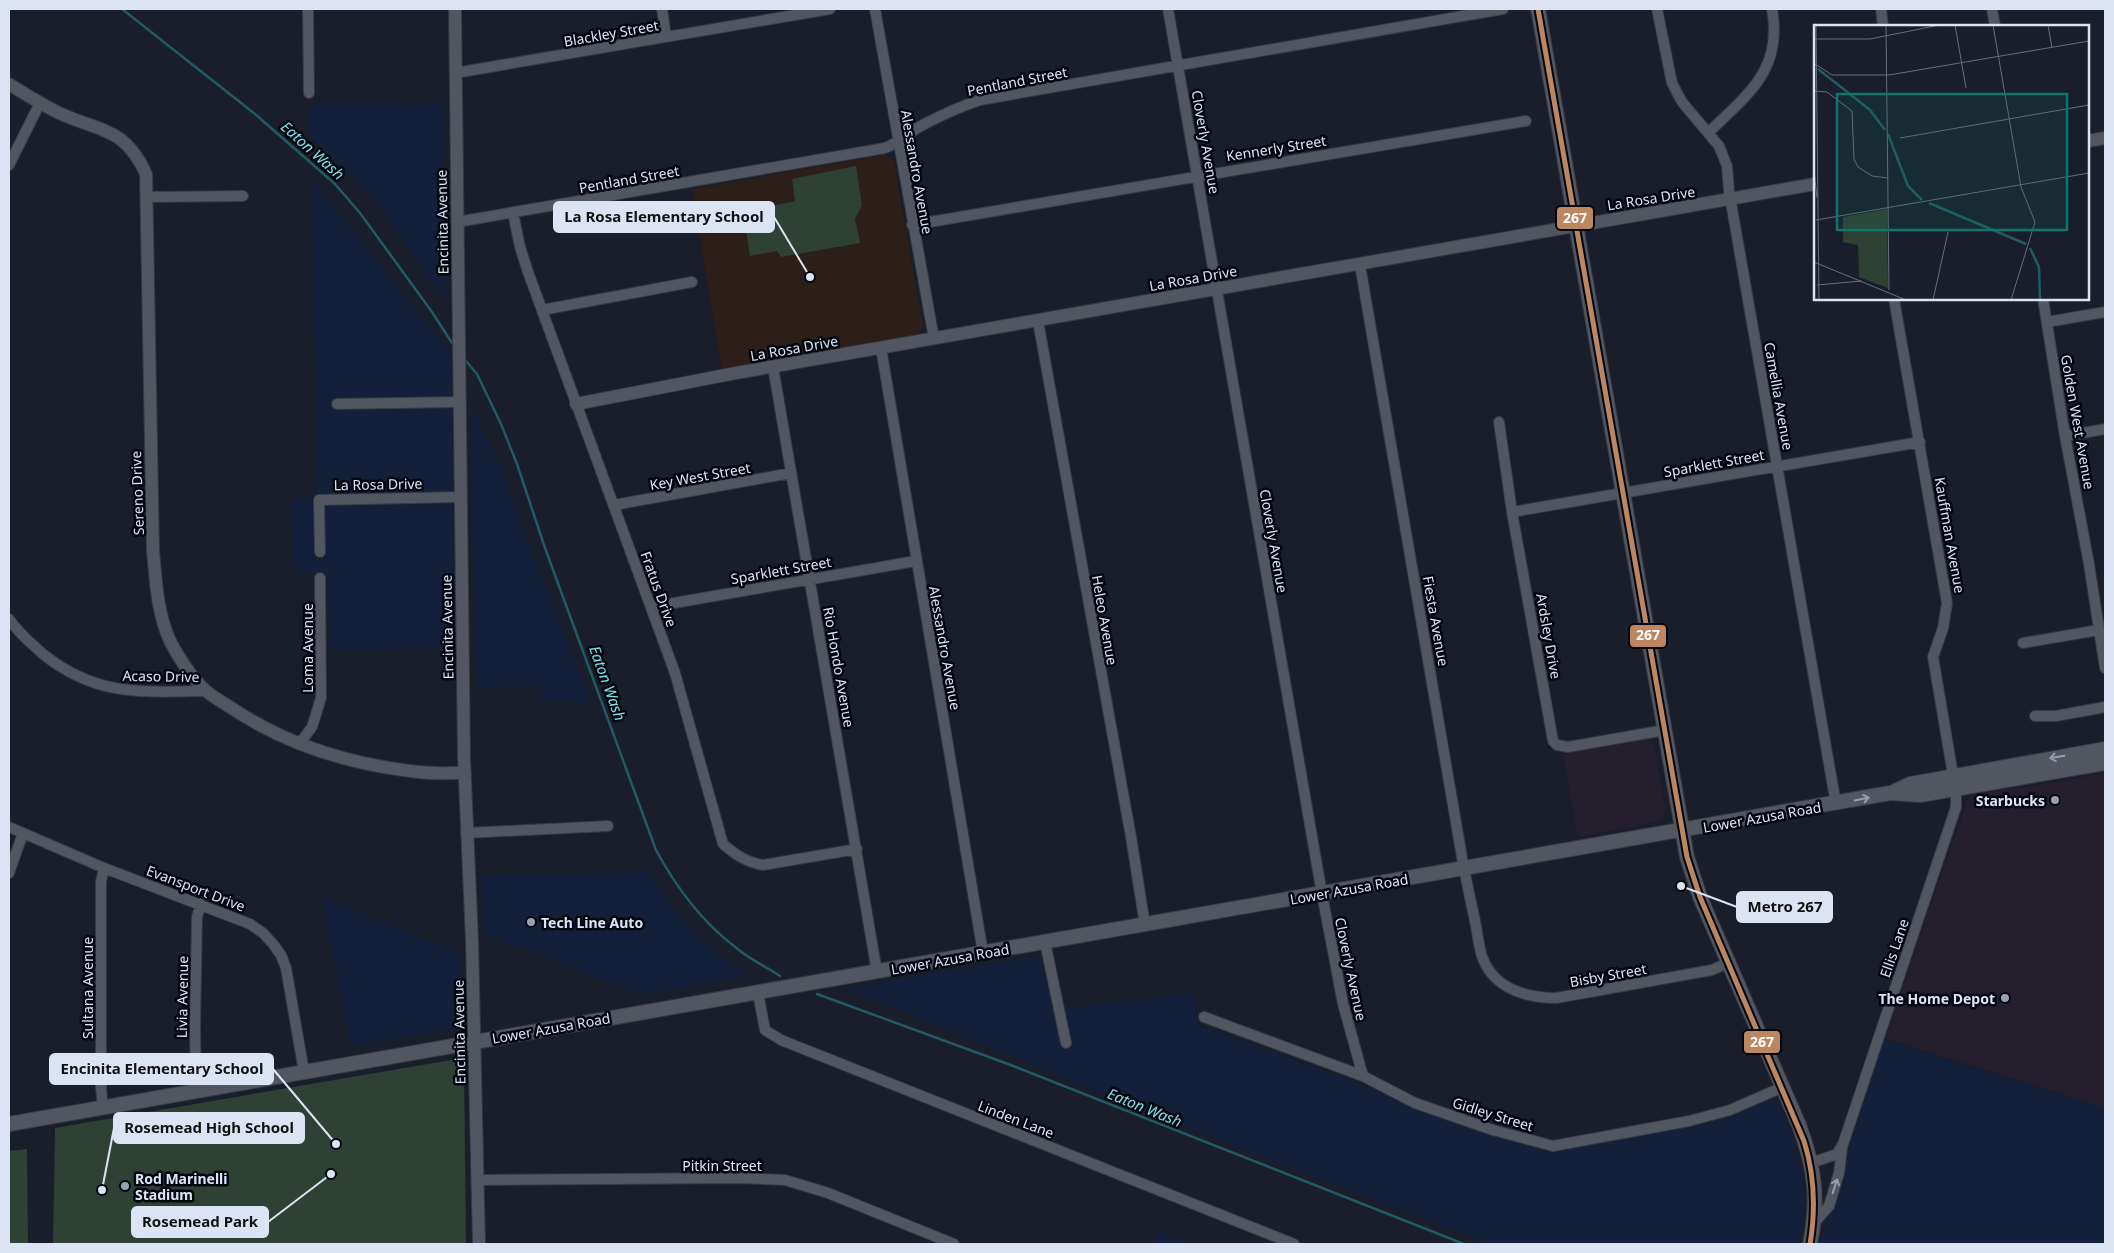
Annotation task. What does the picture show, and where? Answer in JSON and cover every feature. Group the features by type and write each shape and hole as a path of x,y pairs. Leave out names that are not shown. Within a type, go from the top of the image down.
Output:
{"main road":[{"path":"1538,9 1578,226 1664,730 1694,880 1800,1125 1814,1175 1814,1223 1810,1244"},
{"name":"Lower Azusa Road","path":"1890,793 1920,795 1992,768 2105,748"},
{"name":"Lower Azusa Road","path":"9,1124 655,1009 701,1004 1836,804 1890,793 1910,784 1929,780 1954,782 2105,763"}],"street":[{"path":"308,9 309,93"},
{"name":"Encinita Avenue","path":"455,9 458,402 466,833 472,941 479,1244"},
{"path":"662,9 666,37"},
{"name":"Blackley Street","path":"455,73 830,9"},
{"name":"Alessandro Avenue","path":"875,9 912,225 934,339"},
{"name":"Cloverly Avenue","path":"1168,9 1322,894 1343,1004 1363,1076"},
{"name":"Pentland Street","path":"457,222 885,148 951,110 980,100 1504,9"},
{"name":"Camellia Avenue","path":"1657,9 1672,83 1682,102 1719,146 1727,166 1731,200 1776,466 1836,804"},
{"path":"1709,132 1749,93 1767,69 1773,43 1772,9"},
{"path":"1881,9 1883,25"},
{"path":"1992,9 1994,25"},
{"name":"Sereno Drive","path":"9,84 59,113 114,134 129,146 139,158 146,174 150,431 157,597 170,640 192,676 206,691 266,729 326,753 386,767 421,772 465,773"},
{"path":"9,164 40,103"},
{"name":"Kennerly Street","path":"912,225 1526,121"},
{"path":"2089,141 2105,138"},
{"name":"La Rosa Drive","path":"576,404 1218,288 1360,265 1814,184"},
{"path":"147,197 243,196"},
{"name":"Fratus Drive","path":"513,213 520,247 542,310 685,704 723,844 741,858 751,863 763,865 857,849"},
{"name":"Fiesta Avenue","path":"1360,265 1464,869 1480,949 1488,969 1496,978"},
{"path":"542,310 692,282"},
{"name":"Kauffman Avenue","path":"1894,300 1948,603 1943,628 1933,657 1954,782"},
{"name":"Golden West Avenue","path":"2043,300 2065,436 2102,636 2105,668"},
{"path":"2047,322 2105,312"},
{"name":"Heleo Avenue","path":"1038,321 1131,837 1144,925"},
{"name":"Alessandro Avenue","path":"881,348 983,953"},
{"name":"Rio Hondo Avenue","path":"773,368 877,972"},
{"path":"337,404 458,402"},
{"name":"Ardsley Drive","path":"1499,422 1512,512 1554,741 1562,748 1664,730"},
{"path":"2065,436 2105,429"},
{"name":"Sparklett Street","path":"1512,512 1920,442"},
{"name":"Key West Street","path":"614,505 791,473"},
{"name":"La Rosa Drive","path":"320,552 319,500 460,497"},
{"name":"Sparklett Street","path":"651,607 916,561"},
{"name":"Loma Avenue","path":"300,743 312,727 321,698 320,578"},
{"path":"9,619 19,632 9,637"},
{"name":"Acaso Drive","path":"19,632 53,662 75,676 97,685 142,692 206,691"},
{"path":"2022,643 2102,636"},
{"path":"2035,716 2056,716 2105,707"},
{"name":"Ellis Lane","path":"1814,1223 1829,1206 1839,1173 1843,1144 1956,807 1954,782"},
{"path":"466,833 608,826"},
{"name":"Evansport Drive","path":"9,827 104,868 250,924 263,933 281,955 286,968 304,1072"},
{"path":"9,873 23,833"},
{"name":"Sultana Avenue","path":"103,1108 101,1088 101,882 104,868"},
{"name":"Livia Avenue","path":"196,1091 197,917 201,904"},
{"path":"1045,942 1066,1043"},
{"name":"Bisby Street","path":"1496,978 1517,992 1541,998 1556,998 1712,970 1728,962"},
{"name":"Linden Lane","path":"758,993 765,1030 781,1040 1294,1244"},
{"name":"Gidley Street","path":"1204,1017 1363,1076 1415,1103 1493,1130 1553,1146 1730,1110 1783,1087"},
{"path":"1811,1162 1837,1154 1843,1144"},
{"name":"Pitkin Street","path":"478,1180 740,1178 785,1180 828,1193 954,1244"}],"shaded area":[{"path":"324,102 443,103 446,302 376,201 310,137 310,107"},
{"path":"884,155 894,162 923,327 920,331 916,335 722,370 692,189"},
{"path":"312,180 451,354 454,648 331,650 328,574 294,572 291,499 317,498"},
{"path":"471,410 491,445 590,701 541,701 541,686 477,687"},
{"path":"1649,739 1654,745 1666,811 1664,816 1658,822 1578,837 1563,756 1572,751"},
{"path":"2105,773 2105,1108 1885,1038 1970,793 1994,789 2021,788"},
{"path":"648,872 675,911 705,944 746,976 641,995 484,933 482,875"},
{"path":"322,897 460,954 463,1024 461,1028 351,1046"},
{"path":"1033,957 1041,962 1053,1010 1193,993 1198,1025 1545,1152 1709,1123 1766,1102 1776,1102 1791,1133 1801,1166 1804,1200 1801,1236 1798,1244 1489,1244 1173,1122 847,989 918,975"},
{"path":"1884,1040 2105,1108 2105,1244 1820,1244 1823,1229"},
{"path":"1158,1231 1191,1244 1154,1244"}],"green space":[{"path":"856,166 862,205 855,219 860,243 781,257 777,251 750,256 743,212 795,201 792,179"},
{"path":"457,1059 464,1062 466,1244 53,1244 55,1128"},
{"path":"27,1149 28,1244 9,1244 9,1151"}],"waterway":[{"name":"Eaton Wash","path":"122,9 255,114 335,184 360,213 432,312 452,343"},
{"name":"Eaton Wash","path":"466,361 477,374 501,424 517,464 545,548 656,850 681,890 710,925 745,954 780,976"},
{"name":"Eaton Wash","path":"817,994 1008,1064 1464,1244"}],"transit line":[{"name":"267","path":"1538,9 1687,857 1700,897 1804,1141 1812,1179 1814,1205 1810,1244"}],"place":[{"name":"La Rosa Elementary School","path":"810,277"},
{"name":"Starbucks","path":"2055,800"},
{"name":"Metro 267","path":"1681,886"},
{"name":"Tech Line Auto","path":"531,922"},
{"name":"The Home Depot","path":"2005,998"},
{"name":"Encinita Elementary School","path":"336,1144"},
{"name":"Rosemead Park","path":"331,1174"},
{"name":"Rod Marinelli Stadium","path":"125,1186"},
{"name":"Rosemead High School","path":"102,1190"}]}
